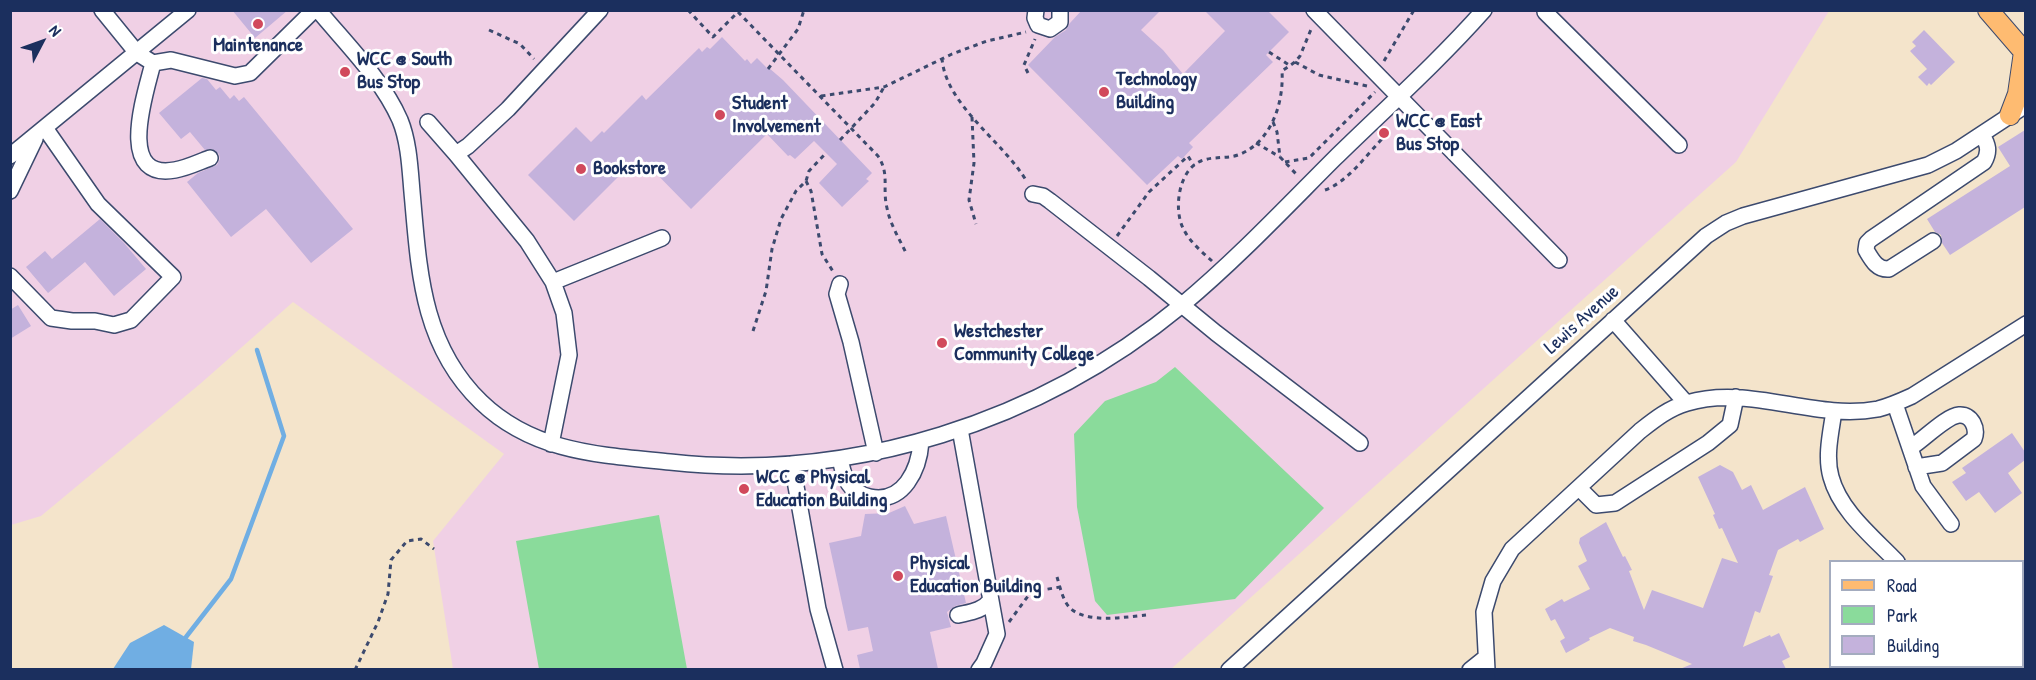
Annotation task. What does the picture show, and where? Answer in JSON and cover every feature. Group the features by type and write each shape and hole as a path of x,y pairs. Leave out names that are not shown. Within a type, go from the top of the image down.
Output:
{"main road":[{"path":"1988,10 2025,53 2018,94 2018,110"}],"street":[{"path":"102,10 137,53 153,63 171,60 235,76 250,73 316,10 377,81 402,123 410,163 419,269 428,315 441,350 459,377 482,403 510,424 551,444 607,456 708,466 792,464 840,459 921,442 960,429 1048,393 1104,361 1183,304 1222,270 1484,10"},
{"path":"10,156 188,10"},
{"path":"456,154 468,146 508,109 600,10"},
{"path":"1037,18 1046,29 1054,28 1060,22 1060,10"},
{"path":"1545,12 1679,145"},
{"path":"1316,13 1373,80 1399,96 1559,260"},
{"path":"153,63 137,138 140,156 149,166 162,170 174,170 210,158"},
{"name":"Lewis Avenue","path":"1229,669 1706,236 1726,223 1755,213 1928,165 1956,151 2018,110"},
{"path":"428,122 527,241 553,282 564,313 568,355 551,444"},
{"path":"10,191 40,132"},
{"path":"10,276 51,318 95,321 114,325 131,320 173,277 98,204 40,132"},
{"path":"1933,241 1884,270 1878,267 1866,250 1867,243 1871,239 1984,162 1989,154 1988,144 1982,134"},
{"path":"1034,194 1042,196 1108,246 1360,443"},
{"path":"553,282 662,238"},
{"path":"840,284 837,294 851,342 876,453"},
{"path":"1613,320 1686,403"},
{"path":"1470,669 1486,664 1484,612 1493,581 1512,549 1656,418 1686,403 1703,399 1736,397 1834,411 1858,411 1895,404 1912,396 2025,324"},
{"path":"1579,488 1596,505 1615,503 1708,443 1730,425 1736,397"},
{"path":"1895,404 1923,486 1951,525"},
{"path":"1834,411 1829,454 1831,477 1842,503 1896,560"},
{"path":"1910,448 1949,419 1959,415 1969,418 1975,426 1977,433 1974,439 1942,464 1916,467"},
{"path":"960,429 996,634 984,663 979,669"},
{"path":"840,459 852,488 868,497 882,498 903,488 911,478 920,456 921,442"},
{"path":"792,464 818,609 835,669"},
{"path":"958,615 977,611 990,601"}],"path":[{"path":"688,10 713,37 737,11 851,128 885,166 886,204 889,219 906,253"},
{"path":"768,69 798,29 804,10"},
{"path":"1285,162 1309,158 1377,93 1373,80 1414,10"},
{"path":"1216,264 1183,229 1179,213 1184,177 1201,161 1226,159 1248,151 1256,143 1273,121 1279,108 1283,86 1282,71 1300,56 1316,13"},
{"path":"821,96 884,87 942,58 987,41 1025,33 1037,18"},
{"path":"1028,73 1024,65 1027,53 1034,42 1037,18"},
{"path":"489,30 520,44 545,70"},
{"path":"1269,52 1289,65"},
{"path":"942,58 943,71 957,97 993,142 1019,168 1034,194"},
{"path":"1295,62 1318,75 1373,80"},
{"path":"840,140 874,103 884,87"},
{"path":"972,115 974,164 969,200 976,224"},
{"path":"1273,121 1277,132 1280,157"},
{"path":"1321,191 1335,185 1347,175 1381,140 1382,129"},
{"path":"1256,143 1280,157 1302,180"},
{"path":"753,331 766,291 772,249 781,219 796,191 806,181 809,171 826,153"},
{"path":"1108,246 1149,192 1188,156 1194,166"},
{"path":"806,181 812,191 822,254 840,284"},
{"path":"355,669 378,622 388,594 391,560 407,540 421,539 434,549"},
{"path":"1057,577 1071,609 1086,616 1146,615"},
{"path":"996,634 1004,628 1031,592 1060,587"}],"shaded area":[{"name":"Westchester Community College","path":"11,11 1829,11 1736,162 1171,669 453,669 433,541 504,454 293,302 200,384 41,516 11,525"}],"green space":[{"path":"1175,367 1324,508 1235,599 1107,615 1095,601 1077,507 1074,434 1105,401 1156,382"},
{"path":"659,515 687,669 539,669 516,541"}],"water":[{"path":"164,625 194,642 191,669 113,669 130,643"}],"building":[{"name":"Maintenance","path":"232,10 288,10 255,38"},
{"name":"Technology Building","path":"1082,10 1161,10 1141,30 1163,50 1183,74 1225,31 1204,10 1267,10 1289,32 1266,55 1273,62 1189,143 1193,147 1182,159 1178,156 1147,185 1028,65 1055,37 1066,30"},
{"path":"1924,30 1955,62 1931,85 1929,83 1927,86 1918,77 1927,69 1910,51 1916,46 1912,42"},
{"name":"Student Involvement","path":"722,37 745,61 747,59 751,64 757,58 783,80 872,173 866,179 869,181 842,207 819,183 837,164 814,141 795,159 788,156 767,134 691,209 639,156 574,221 528,175 576,127 591,142 602,131 604,133 642,95 646,100 699,48 702,52 707,47 710,49"},
{"path":"202,78 207,79 216,90 220,87 230,99 234,95 239,101 244,97 353,229 311,263 266,209 231,237 187,182 198,173 217,165 220,159 219,154 212,149 205,150 190,132 181,139 159,113"},
{"path":"2025,130 2025,207 1950,255 1942,243 1941,235 1935,232 1927,219 2010,166 1998,147"},
{"path":"100,219 146,269 114,296 85,262 48,293 26,267 45,251 52,259"},
{"path":"18,305 31,326 10,339 10,310"},
{"path":"2012,433 2025,452 2025,460 2008,473 2022,493 1995,513 1979,492 1966,501 1952,482 1966,473 1962,468"},
{"path":"1720,465 1733,472 1742,490 1751,485 1763,510 1805,487 1824,529 1800,542 1798,539 1778,550 1769,575 1773,576 1760,613 1755,611 1743,647 1779,633 1790,657 1782,661 1786,669 1680,669 1692,664 1633,641 1634,637 1610,628 1566,653 1560,641 1565,638 1555,619 1551,621 1545,609 1562,599 1564,602 1590,589 1578,566 1587,561 1579,543 1580,538 1606,522 1632,570 1629,571 1644,610 1652,590 1703,608 1722,558 1738,563 1722,528 1719,529 1713,515 1715,514 1698,477"},
{"name":"Physical Education Building","path":"905,506 914,524 946,516 966,603 955,606 947,612 951,627 930,632 938,669 860,669 857,655 873,651 868,627 848,631 829,543 861,536 865,514 889,513"}],"waterway":[{"path":"186,637 231,579 284,436 257,350"}],"place":[{"name":"Maintenance","path":"258,24"},
{"name":"WCC @ South Bus Stop","path":"345,72"},
{"name":"Technology Building","path":"1104,92"},
{"name":"Student Involvement","path":"720,115"},
{"name":"WCC @ East Bus Stop","path":"1384,133"},
{"name":"Bookstore","path":"581,169"},
{"name":"Westchester Community College","path":"942,343"},
{"name":"WCC @ Physical Education Building","path":"744,489"},
{"name":"Physical Education Building","path":"898,576"}]}
